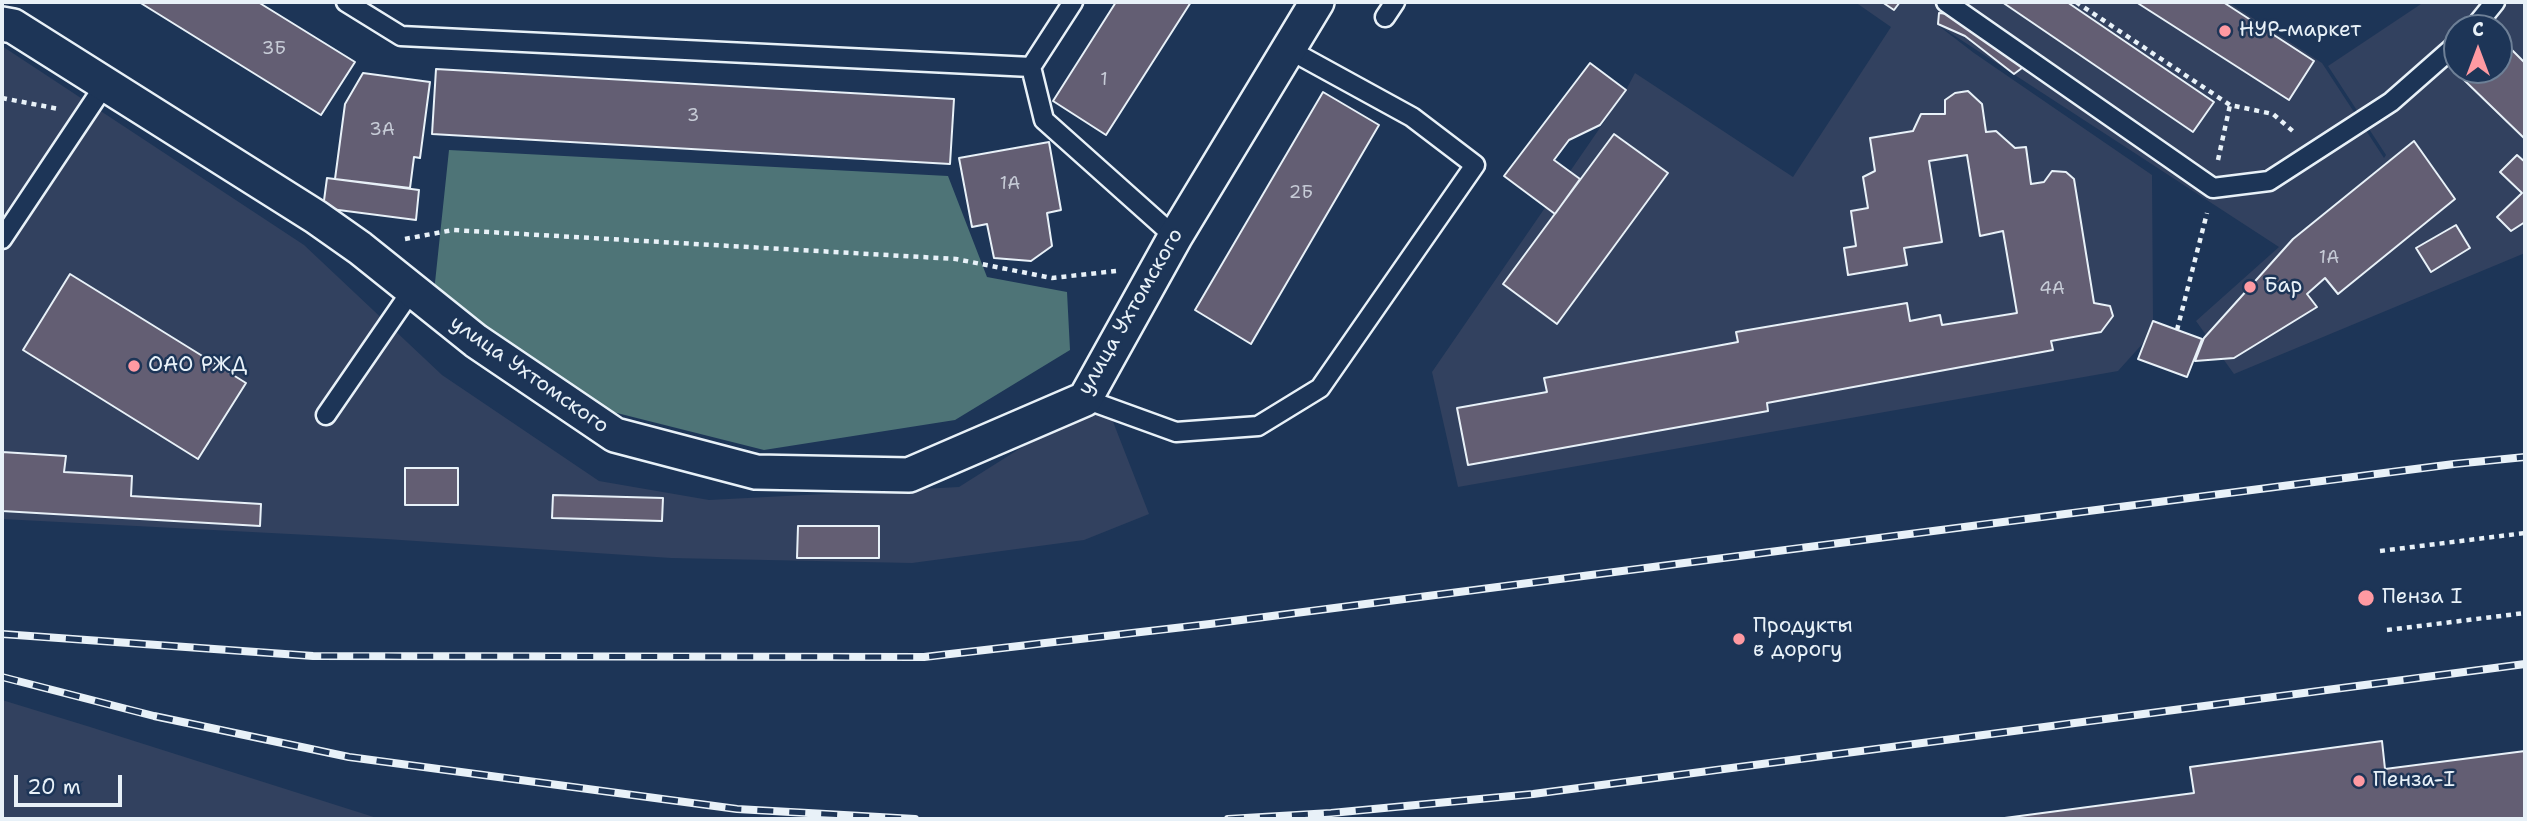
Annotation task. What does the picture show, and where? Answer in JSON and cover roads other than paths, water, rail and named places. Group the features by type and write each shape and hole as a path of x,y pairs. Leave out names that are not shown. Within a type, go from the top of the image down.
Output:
{"street":[{"name":"улица Ухтомского","path":"2,24 13,26 106,83 360,248 476,341 615,435 756,471 909,475 1085,398 1175,237 1317,2"}],"lane":[{"path":"346,2 401,36 1031,67"},
{"path":"1073,2 1031,67 1044,120 1175,237"},
{"path":"1946,2 2213,188 2269,181 2391,102 2443,56"},
{"path":"1085,398 1176,432 1258,426 1320,388 1475,165 1412,117 1288,49"},
{"path":"2,239 106,83"},
{"path":"326,415 412,290"}],"railway":[{"path":"2,634 313,656 924,657 1210,624 2525,457"},
{"path":"1228,819 1331,813 1533,794 2525,664"},
{"path":"2,677 154,716 349,757 737,809 915,819"}],"place":[{"name":"НУР-маркет","path":"2225,31"},
{"name":"Бар","path":"2250,287"},
{"name":"ОАО РЖД","path":"134,366"},
{"name":"Пенза I","path":"2366,598"},
{"name":"Продукты в дорогу","path":"1739,639"},
{"name":"Пенза-I","path":"2359,781"}]}
